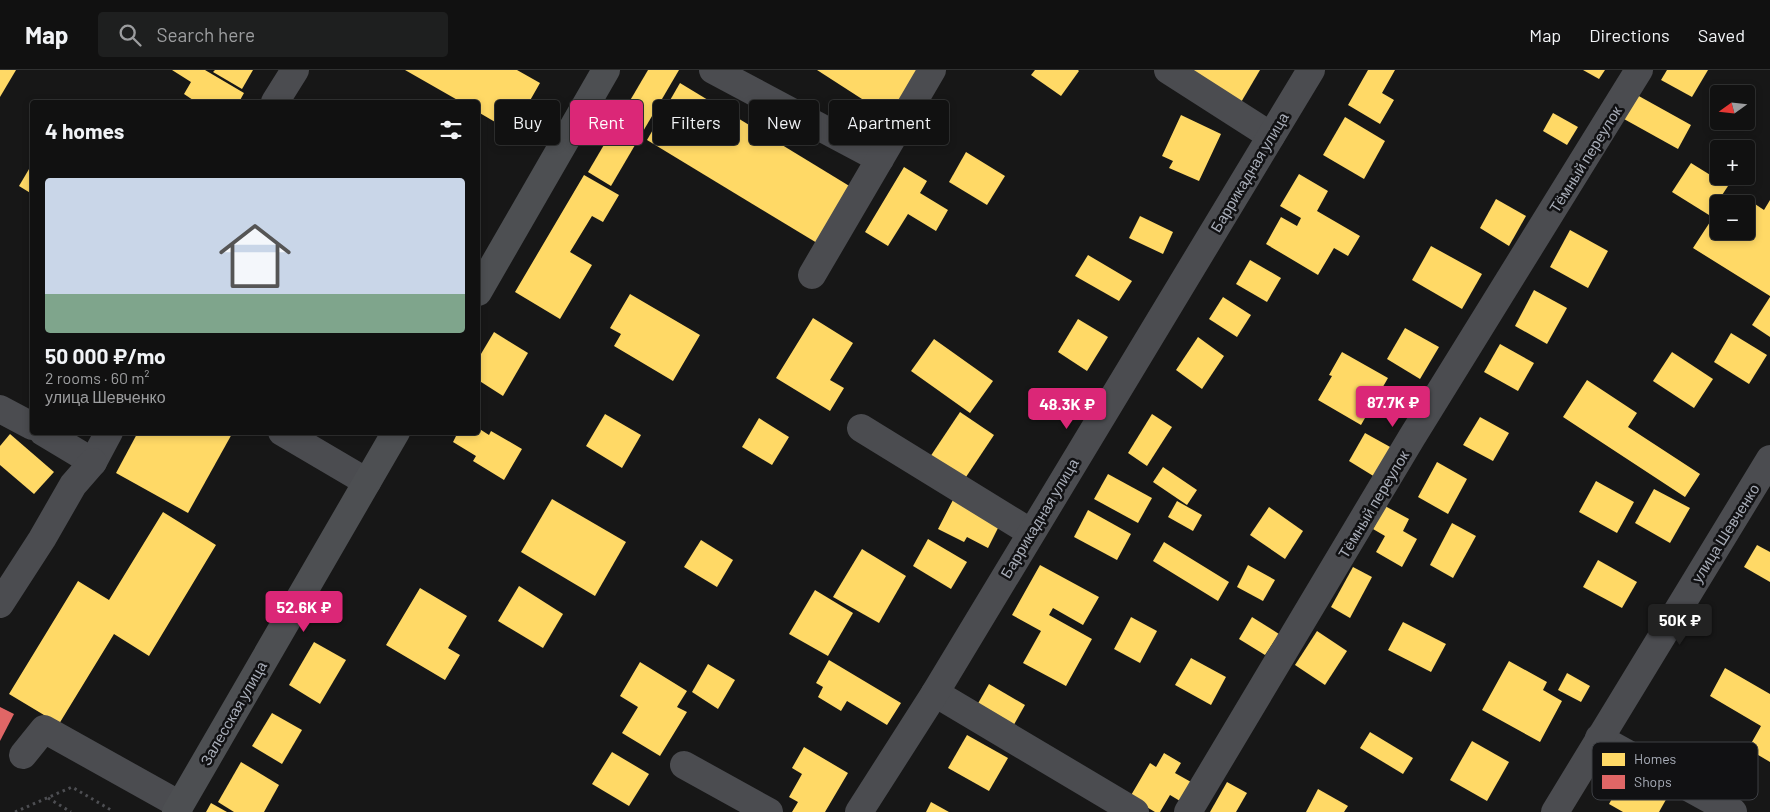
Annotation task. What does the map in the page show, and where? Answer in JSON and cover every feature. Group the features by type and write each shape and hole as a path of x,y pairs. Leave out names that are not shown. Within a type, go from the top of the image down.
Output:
{"main road":[{"path":"480,288 604,71"},
{"name":"Залесская улица","path":"178,809 394,435"}],"street":[{"path":"275,100 295,70"},
{"path":"713,70 880,159"},
{"path":"812,275 932,70"},
{"path":"1168,70 1271,136"},
{"name":"Баррикадная улица","path":"859,812 935,693 1030,532 1311,70"},
{"name":"Тёмный переулок","path":"1188,812 1412,437 1639,70"},
{"path":"0,409 30,425"},
{"path":"862,428 1030,532"},
{"path":"48,435 93,462"},
{"path":"0,604 42,540 73,485 93,462 107,435"},
{"path":"287,435 367,482"},
{"name":"улица Шевченко","path":"1597,742 1770,459"},
{"path":"935,693 1135,812"},
{"path":"23,755 44,729 178,809"},
{"path":"1599,738 1606,742"},
{"name":"улица Шевченко","path":"1555,812 1592,750"},
{"path":"684,765 769,812"},
{"path":"1711,800 1733,812"}],"path":[{"path":"15,812 72,787 110,810"},
{"path":"48,798 71,812"},
{"path":"24,812 28,806"}],"building: Homes":[{"path":"0,70 16,70 0,97"},
{"path":"172,70 205,70 244,93 240,100 193,100 184,94 191,82"},
{"path":"215,70 253,70 242,89 213,72"},
{"path":"405,70 517,70 540,83 530,100 495,100 495,122 480,113 480,100 458,100"},
{"path":"648,70 679,70 661,100 653,100 653,114 643,131 643,100 630,100"},
{"path":"817,70 924,70 905,100 864,100"},
{"path":"1035,70 1079,71 1061,96 1031,75"},
{"path":"1183,70 1260,70 1240,104"},
{"path":"1368,70 1395,70 1382,93 1394,100 1380,124 1348,105"},
{"path":"1583,70 1605,70 1599,79"},
{"path":"1667,70 1708,70 1692,97 1661,80"},
{"path":"680,83 708,100 670,100"},
{"path":"1637,95 1691,125 1678,149 1624,119"},
{"path":"1553,113 1578,127 1567,145 1543,131"},
{"path":"1181,115 1221,134 1199,181 1169,168 1173,161 1162,156"},
{"path":"1345,117 1385,141 1364,179 1323,155"},
{"path":"739,119 749,125 749,145 782,145 851,187 817,243 655,145 739,145"},
{"path":"653,130 653,144 647,140"},
{"path":"604,145 635,145 611,186 588,172"},
{"path":"966,152 1005,176 987,205 949,182"},
{"path":"1691,163 1710,175 1710,185 1728,186 1722,195 1710,195 1709,215 1672,192"},
{"path":"30,167 30,193 19,186"},
{"path":"904,167 927,181 920,193 948,210 936,231 908,214 888,246 865,232"},
{"path":"1299,174 1328,191 1317,211 1360,236 1348,256 1334,248 1318,275 1266,244 1281,217 1297,226 1301,218 1280,206"},
{"path":"584,175 619,195 603,222 592,216 570,252 592,265 560,319 515,292"},
{"path":"1496,199 1526,216 1509,246 1480,228"},
{"path":"1770,200 1770,296 1693,248 1710,222 1710,240 1755,240 1755,204 1764,210"},
{"path":"1140,216 1173,232 1163,254 1129,238"},
{"path":"1570,230 1608,251 1588,288 1550,267"},
{"path":"1431,246 1482,274 1462,309 1412,280"},
{"path":"1088,255 1132,281 1119,301 1075,276"},
{"path":"1250,260 1281,278 1267,302 1236,284"},
{"path":"1534,290 1567,308 1547,344 1515,326"},
{"path":"630,294 700,335 673,381 614,346 621,334 610,328"},
{"path":"1223,297 1251,315 1237,337 1209,319"},
{"path":"1770,297 1770,337 1752,325"},
{"path":"813,318 853,343 830,380 844,388 830,411 776,378"},
{"path":"1078,319 1108,337 1087,371 1058,352"},
{"path":"1405,328 1439,347 1420,379 1387,359"},
{"path":"494,332 528,353 503,396 480,381 480,356"},
{"path":"1731,333 1767,355 1749,384 1714,362"},
{"path":"1198,337 1224,356 1202,389 1176,370"},
{"path":"934,339 993,381 970,413 911,371"},
{"path":"1500,344 1534,363 1518,391 1484,372"},
{"path":"1342,352 1388,378 1361,425 1318,400 1332,376 1329,375"},
{"path":"1672,352 1713,379 1694,408 1653,381"},
{"path":"1587,380 1637,413 1628,427 1700,474 1685,497 1563,417"},
{"path":"960,412 994,435 962,483 928,460"},
{"path":"605,414 641,435 622,468 586,446"},
{"path":"1152,414 1172,427 1147,466 1128,453"},
{"path":"1480,417 1509,433 1493,461 1463,445"},
{"path":"759,418 789,437 772,465 742,447"},
{"path":"480,429 489,435 491,431 522,449 504,480 473,461 476,456 453,442 456,435 480,435"},
{"path":"1365,433 1392,448 1375,477 1349,461"},
{"path":"10,434 54,472 34,494 0,465 0,446"},
{"path":"136,435 231,435 188,513 116,473"},
{"path":"1437,462 1467,479 1448,514 1418,497"},
{"path":"1163,467 1197,490 1187,505 1153,482"},
{"path":"1108,474 1152,498 1138,523 1094,499"},
{"path":"1596,481 1634,502 1617,533 1579,512"},
{"path":"1654,489 1690,508 1670,543 1635,523"},
{"path":"955,496 1002,520 988,548 967,537 964,542 938,529"},
{"path":"552,499 626,542 595,596 521,552"},
{"path":"1177,501 1202,515 1193,531 1168,517"},
{"path":"1385,506 1409,519 1403,531 1417,539 1402,567 1376,552 1385,536 1373,529"},
{"path":"1269,507 1303,531 1285,559 1250,535"},
{"path":"1088,510 1131,534 1117,560 1074,537"},
{"path":"163,512 216,545 149,656 114,634 59,724 9,694 78,581 109,600"},
{"path":"1452,523 1476,536 1453,578 1430,565"},
{"path":"928,539 967,562 951,589 913,566"},
{"path":"701,540 733,560 717,587 684,567"},
{"path":"1164,542 1229,582 1218,601 1153,561"},
{"path":"1757,545 1770,552 1770,582 1744,567"},
{"path":"862,549 906,576 879,623 833,597"},
{"path":"1598,560 1637,582 1622,608 1583,587"},
{"path":"1040,565 1099,597 1083,625 1053,608 1049,615 1092,639 1066,686 1023,663 1041,631 1012,615"},
{"path":"1248,565 1275,580 1263,601 1237,587"},
{"path":"1353,567 1372,577 1350,618 1331,607"},
{"path":"519,586 563,614 543,648 498,621"},
{"path":"420,588 467,616 448,648 460,655 445,680 386,645"},
{"path":"815,590 853,613 828,656 789,634"},
{"path":"1131,617 1157,631 1140,663 1114,649"},
{"path":"1252,617 1279,634 1265,655 1239,639"},
{"path":"1403,622 1446,644 1431,672 1388,650"},
{"path":"1317,631 1347,651 1325,685 1295,665"},
{"path":"314,642 346,660 320,704 289,685"},
{"path":"1191,658 1226,677 1211,705 1175,685"},
{"path":"829,660 901,703 887,725 847,701 841,711 818,697 823,687 816,683"},
{"path":"1509,661 1547,682 1543,690 1562,701 1540,742 1482,710"},
{"path":"640,662 687,691 677,707 687,712 660,756 622,733 638,707 620,696"},
{"path":"708,664 735,680 718,709 692,692"},
{"path":"1725,668 1770,694 1770,762 1758,755 1758,742 1752,742 1761,726 1710,696"},
{"path":"1567,673 1590,686 1581,702 1558,690"},
{"path":"989,684 1025,705 1012,728 976,707"},
{"path":"272,713 302,730 282,764 252,746"},
{"path":"1370,732 1413,758 1403,774 1360,748"},
{"path":"967,735 1008,758 989,791 948,768"},
{"path":"1472,741 1509,762 1487,801 1450,780"},
{"path":"804,747 848,773 825,812 792,812 798,802 789,797 802,774 792,768"},
{"path":"612,752 649,774 629,806 592,784"},
{"path":"1164,753 1181,763 1175,773 1191,782 1180,801 1170,795 1160,812 1155,812 1130,797 1150,763 1156,767"},
{"path":"241,762 279,785 264,812 234,812 218,802"},
{"path":"1227,782 1247,793 1236,812 1210,812"},
{"path":"1318,789 1348,806 1344,812 1306,812"},
{"path":"1611,800 1666,800 1659,812 1623,812 1609,804"},
{"path":"931,802 949,812 926,812"},
{"path":"211,803 227,812 206,812"}],"building: Shops":[{"path":"0,707 14,714 0,741"}]}
